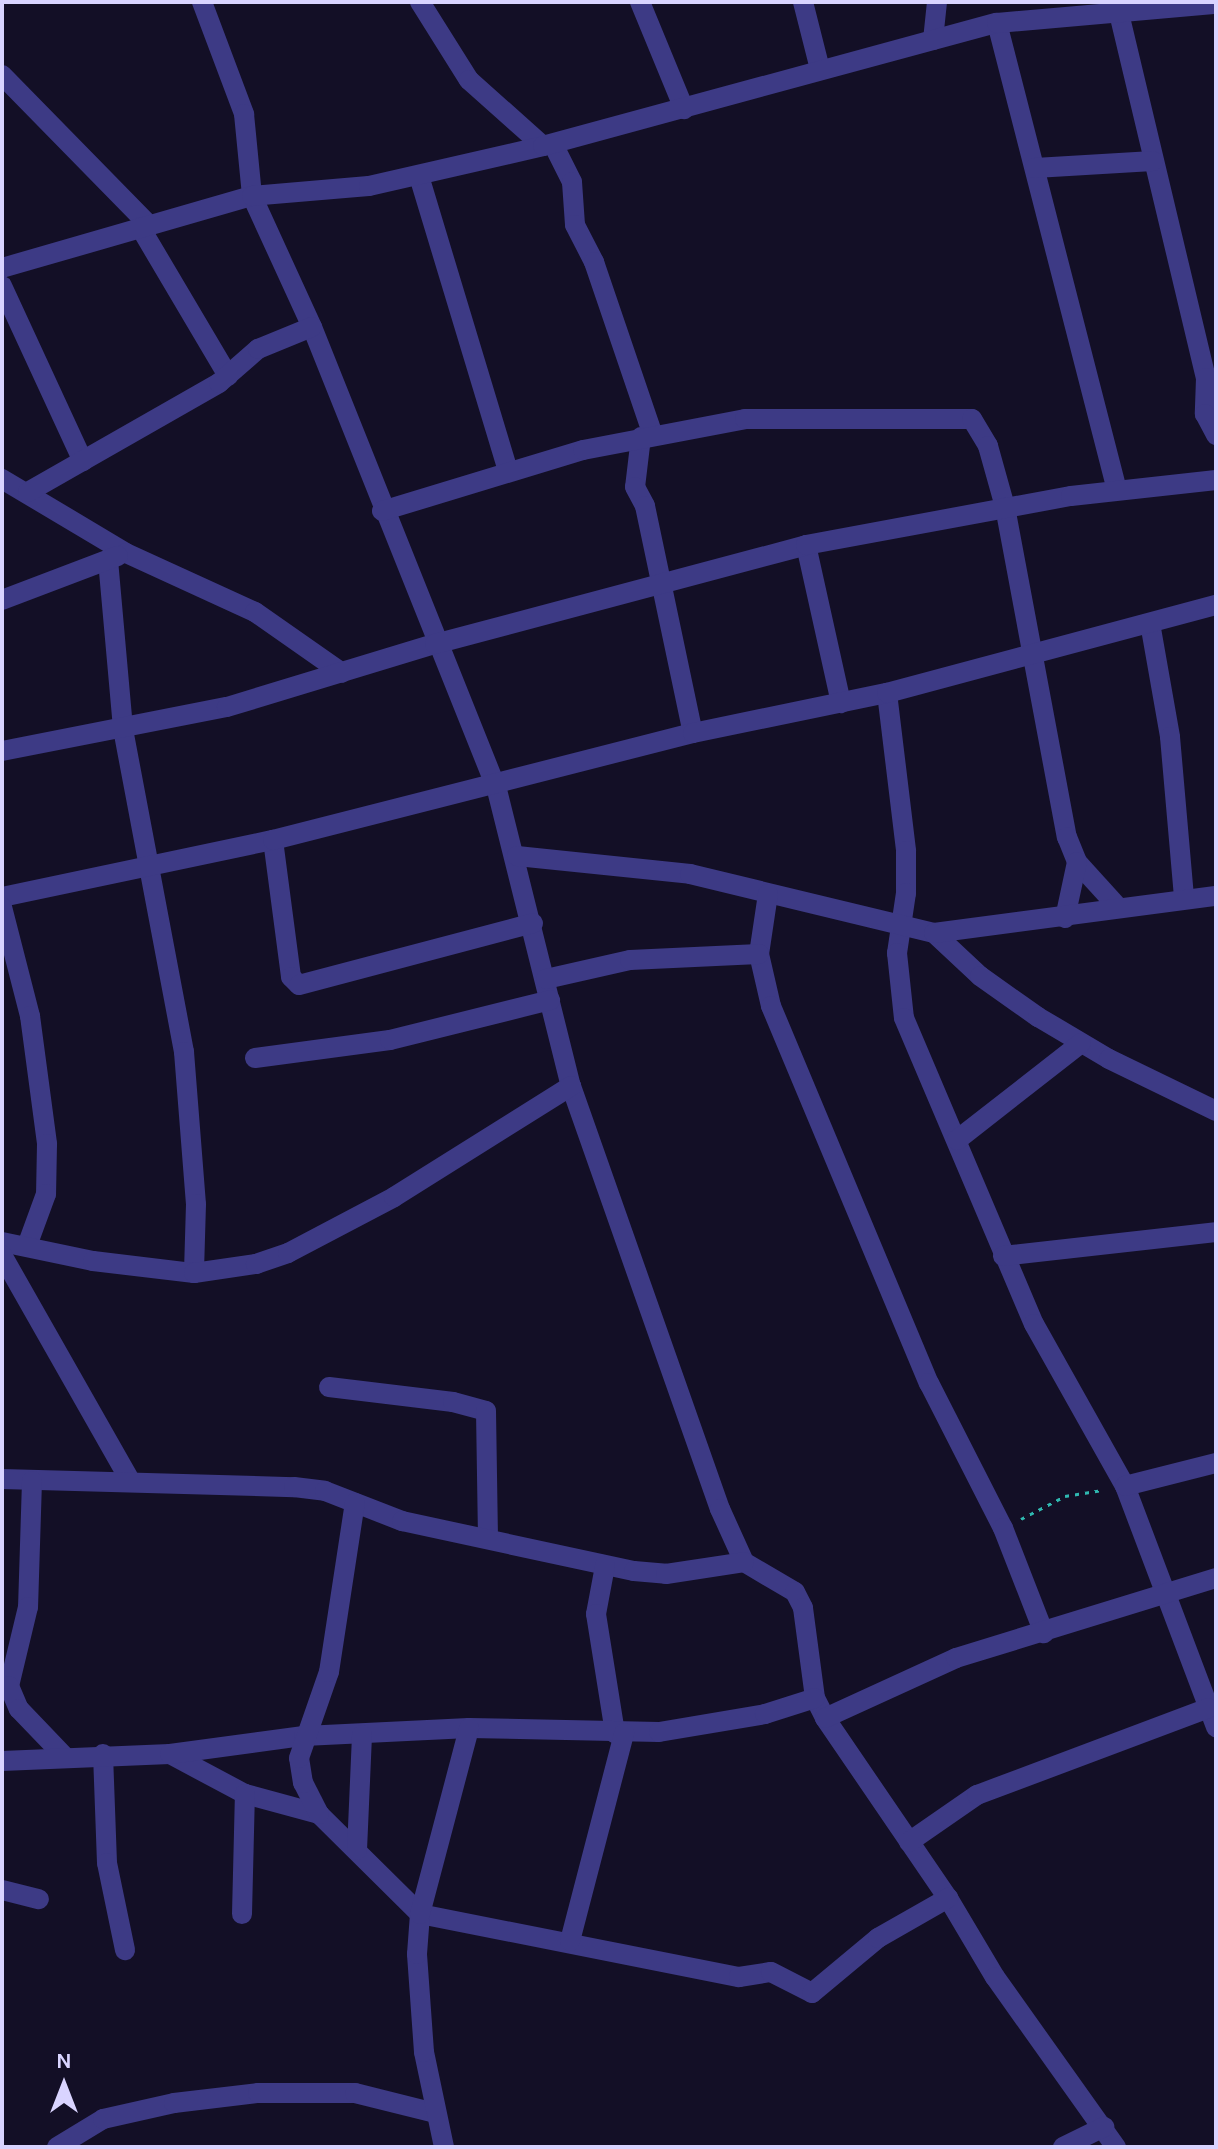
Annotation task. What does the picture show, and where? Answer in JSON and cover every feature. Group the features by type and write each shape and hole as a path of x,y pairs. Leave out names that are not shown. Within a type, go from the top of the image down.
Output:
{"street":[{"path":"202,2 244,114 252,196 312,327 435,644 496,786 517,856 571,1086 695,1446 744,1562 795,1592 803,1608 815,1698 825,1718 948,1898 995,1977 1116,2147"},
{"path":"420,2 469,80 548,145 572,182 575,225 594,262 647,436 635,487 645,506 663,582 693,733"},
{"path":"640,2 684,109"},
{"path":"803,2 820,69"},
{"path":"933,40 937,2"},
{"path":"2,268 252,196 419,176 548,145 997,23 1118,9 1216,4"},
{"path":"1118,9 1206,378 1203,404 1216,435"},
{"path":"997,23 1117,490"},
{"path":"5,84 144,226 228,376"},
{"path":"1035,168 1153,161"},
{"path":"419,176 508,470"},
{"path":"2,286 83,461"},
{"path":"28,492 228,376 247,356 312,327"},
{"path":"382,511 508,470 647,436 745,419 963,416 979,426 1005,507 1062,815 1077,862 1118,907"},
{"path":"2,479 28,492 117,556 227,597 342,673"},
{"path":"2,751 227,707 435,644 806,545 1005,507 1117,490 1216,480"},
{"path":"806,545 841,703"},
{"path":"2,600 117,556"},
{"path":"117,556 123,729 146,864 184,1052 196,1204 194,1273"},
{"path":"2,897 146,864 273,840 496,786 693,733 887,693 1032,650 1216,605"},
{"path":"1150,623 1170,737 1184,898"},
{"path":"887,693 906,851 903,927 897,973 904,1018 1034,1324 1125,1486 1212,1717 977,1795 909,1842"},
{"path":"273,840 291,977 299,985 533,923"},
{"path":"517,856 690,874 934,933 1216,896"},
{"path":"1065,918 1077,862"},
{"path":"768,894 759,954 771,1006 929,1383 1003,1528 1044,1633"},
{"path":"2,907 30,1016 47,1144 46,1194 27,1246"},
{"path":"934,933 980,976 1081,1043 1216,1111"},
{"path":"546,979 630,960 759,954"},
{"path":"255,1058 390,1040 550,1000"},
{"path":"957,1140 1081,1043"},
{"path":"2,1242 93,1261 194,1273 288,1253 394,1197 571,1086"},
{"path":"1003,1256 1216,1232"},
{"path":"2,1255 131,1482"},
{"path":"329,1387 453,1402 486,1411 488,1537"},
{"path":"1125,1486 1216,1463"},
{"path":"2,1479 294,1487 325,1491 402,1521 488,1537 605,1566 666,1574 744,1562"},
{"path":"32,1481 28,1607 9,1686 19,1709 65,1757"},
{"path":"355,1503 347,1577 316,1712 304,1736 299,1771 319,1814 420,1914 570,1941 739,1977 771,1972 812,1993 878,1938 948,1898"},
{"path":"570,1941 619,1733 596,1614 605,1566"},
{"path":"825,1718 956,1658 1216,1578"},
{"path":"2,1761 103,1754 170,1754 304,1736 469,1728 619,1733 722,1723 815,1698"},
{"path":"316,1712 326,1735"},
{"path":"444,2147 435,2113 419,2015 420,1914 469,1728"},
{"path":"357,1850 362,1735"},
{"path":"103,1754 107,1863 125,1950"},
{"path":"170,1754 245,1794 319,1814"},
{"path":"242,1914 245,1794"},
{"path":"2,1890 39,1899"},
{"path":"57,2147 103,2119 174,2103 258,2093 355,2093 435,2113"},
{"path":"1063,2147 1104,2127"}],"path":[{"path":"1003,1528 1065,1496 1125,1486"}]}
